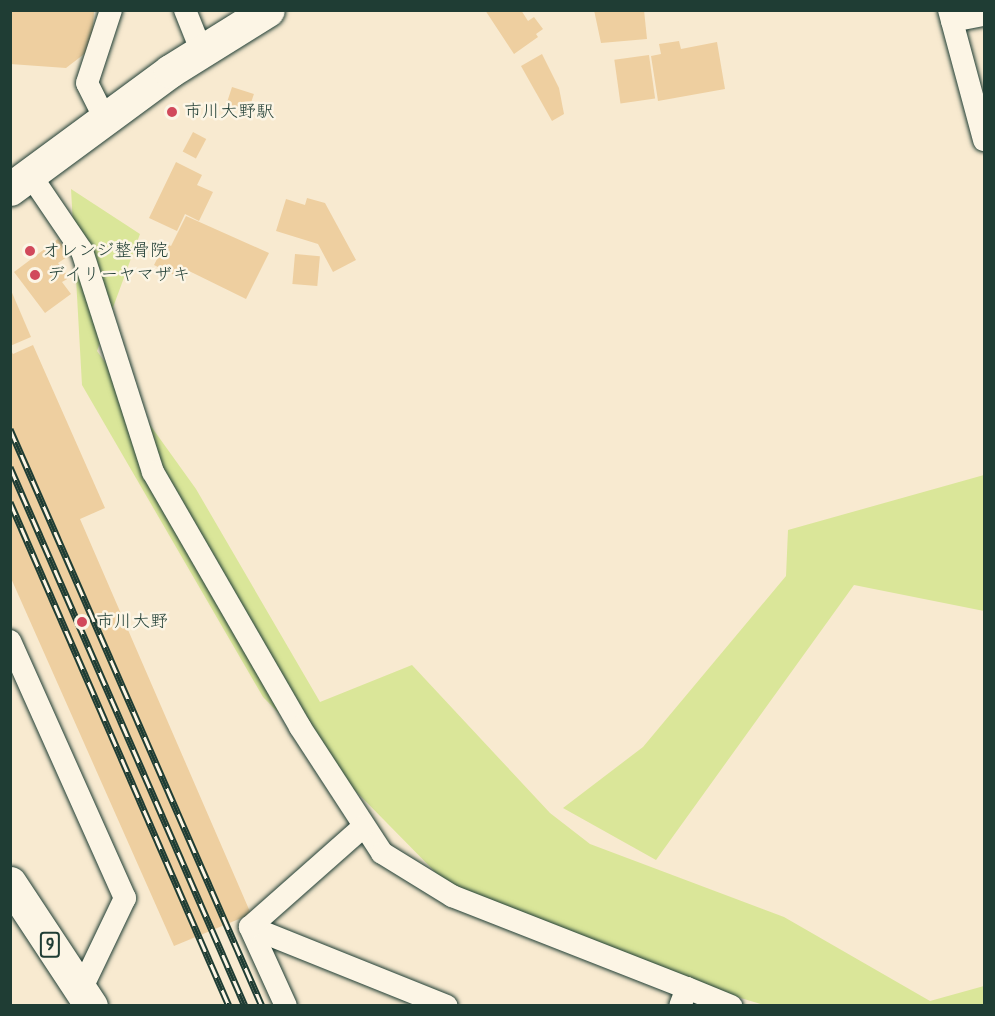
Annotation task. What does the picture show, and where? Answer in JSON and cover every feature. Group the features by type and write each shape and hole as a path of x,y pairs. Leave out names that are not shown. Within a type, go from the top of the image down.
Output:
{"street":[{"path":"105,119 87,83 111,10"},
{"path":"184,10 201,50"},
{"path":"268,10 201,50 21,183 82,251 153,472 300,727 382,853 452,896 683,997 731,1005"},
{"path":"984,15 950,16 984,141"},
{"path":"10,641 125,898 86,1001"},
{"path":"250,927 364,826"},
{"name":"9","path":"10,884 86,1001"},
{"path":"250,927 286,1005"},
{"path":"250,927 447,1005"}],"green space":[{"path":"71,189 140,234 97,351 196,489 320,702 412,665 550,813 590,844 784,917 930,1001 984,986 984,1005 764,1005 687,982 447,884 263,697 82,385"},
{"path":"984,475 984,611 854,585 656,860 563,808 643,747 786,576 788,530"}],"building":[{"path":"10,10 94,10 92,48 66,68 10,64"},
{"path":"485,10 521,10 528,21 534,17 543,29 536,34 538,37 514,54"},
{"path":"594,10 644,10 647,39 601,43"},
{"path":"679,41 681,49 717,42 725,89 658,101 651,56 661,54 659,44"},
{"path":"542,54 559,88 564,114 552,121 521,66"},
{"path":"649,55 655,99 620,103 614,60"},
{"path":"232,87 254,94 248,113 226,106"},
{"path":"193,132 206,139 196,158 183,151"},
{"path":"176,162 202,175 197,185 213,192 199,221 185,214 177,231 149,218"},
{"path":"307,198 325,203 356,260 333,272 318,244 276,231 286,199 305,205"},
{"path":"186,216 269,253 246,299 189,271 184,280 154,265 165,243 171,246"},
{"path":"58,239 70,255 58,263 69,278 62,282 71,294 45,313 14,272"},
{"path":"295,254 320,256 317,286 292,284"},
{"path":"10,288 31,337 10,346"},
{"name":"市川大野","path":"33,345 105,508 80,519 251,914 174,946 10,576 10,349 13,354"}],"railway":[{"path":"10,429 262,1006"},
{"path":"10,467 245,1006"},
{"path":"10,502 229,1006"}],"place":[{"name":"市川大野駅","path":"172,112"},
{"name":"オレンジ整骨院","path":"30,251"},
{"name":"デイリーヤマザキ","path":"35,275"},
{"name":"市川大野","path":"82,622"}]}
